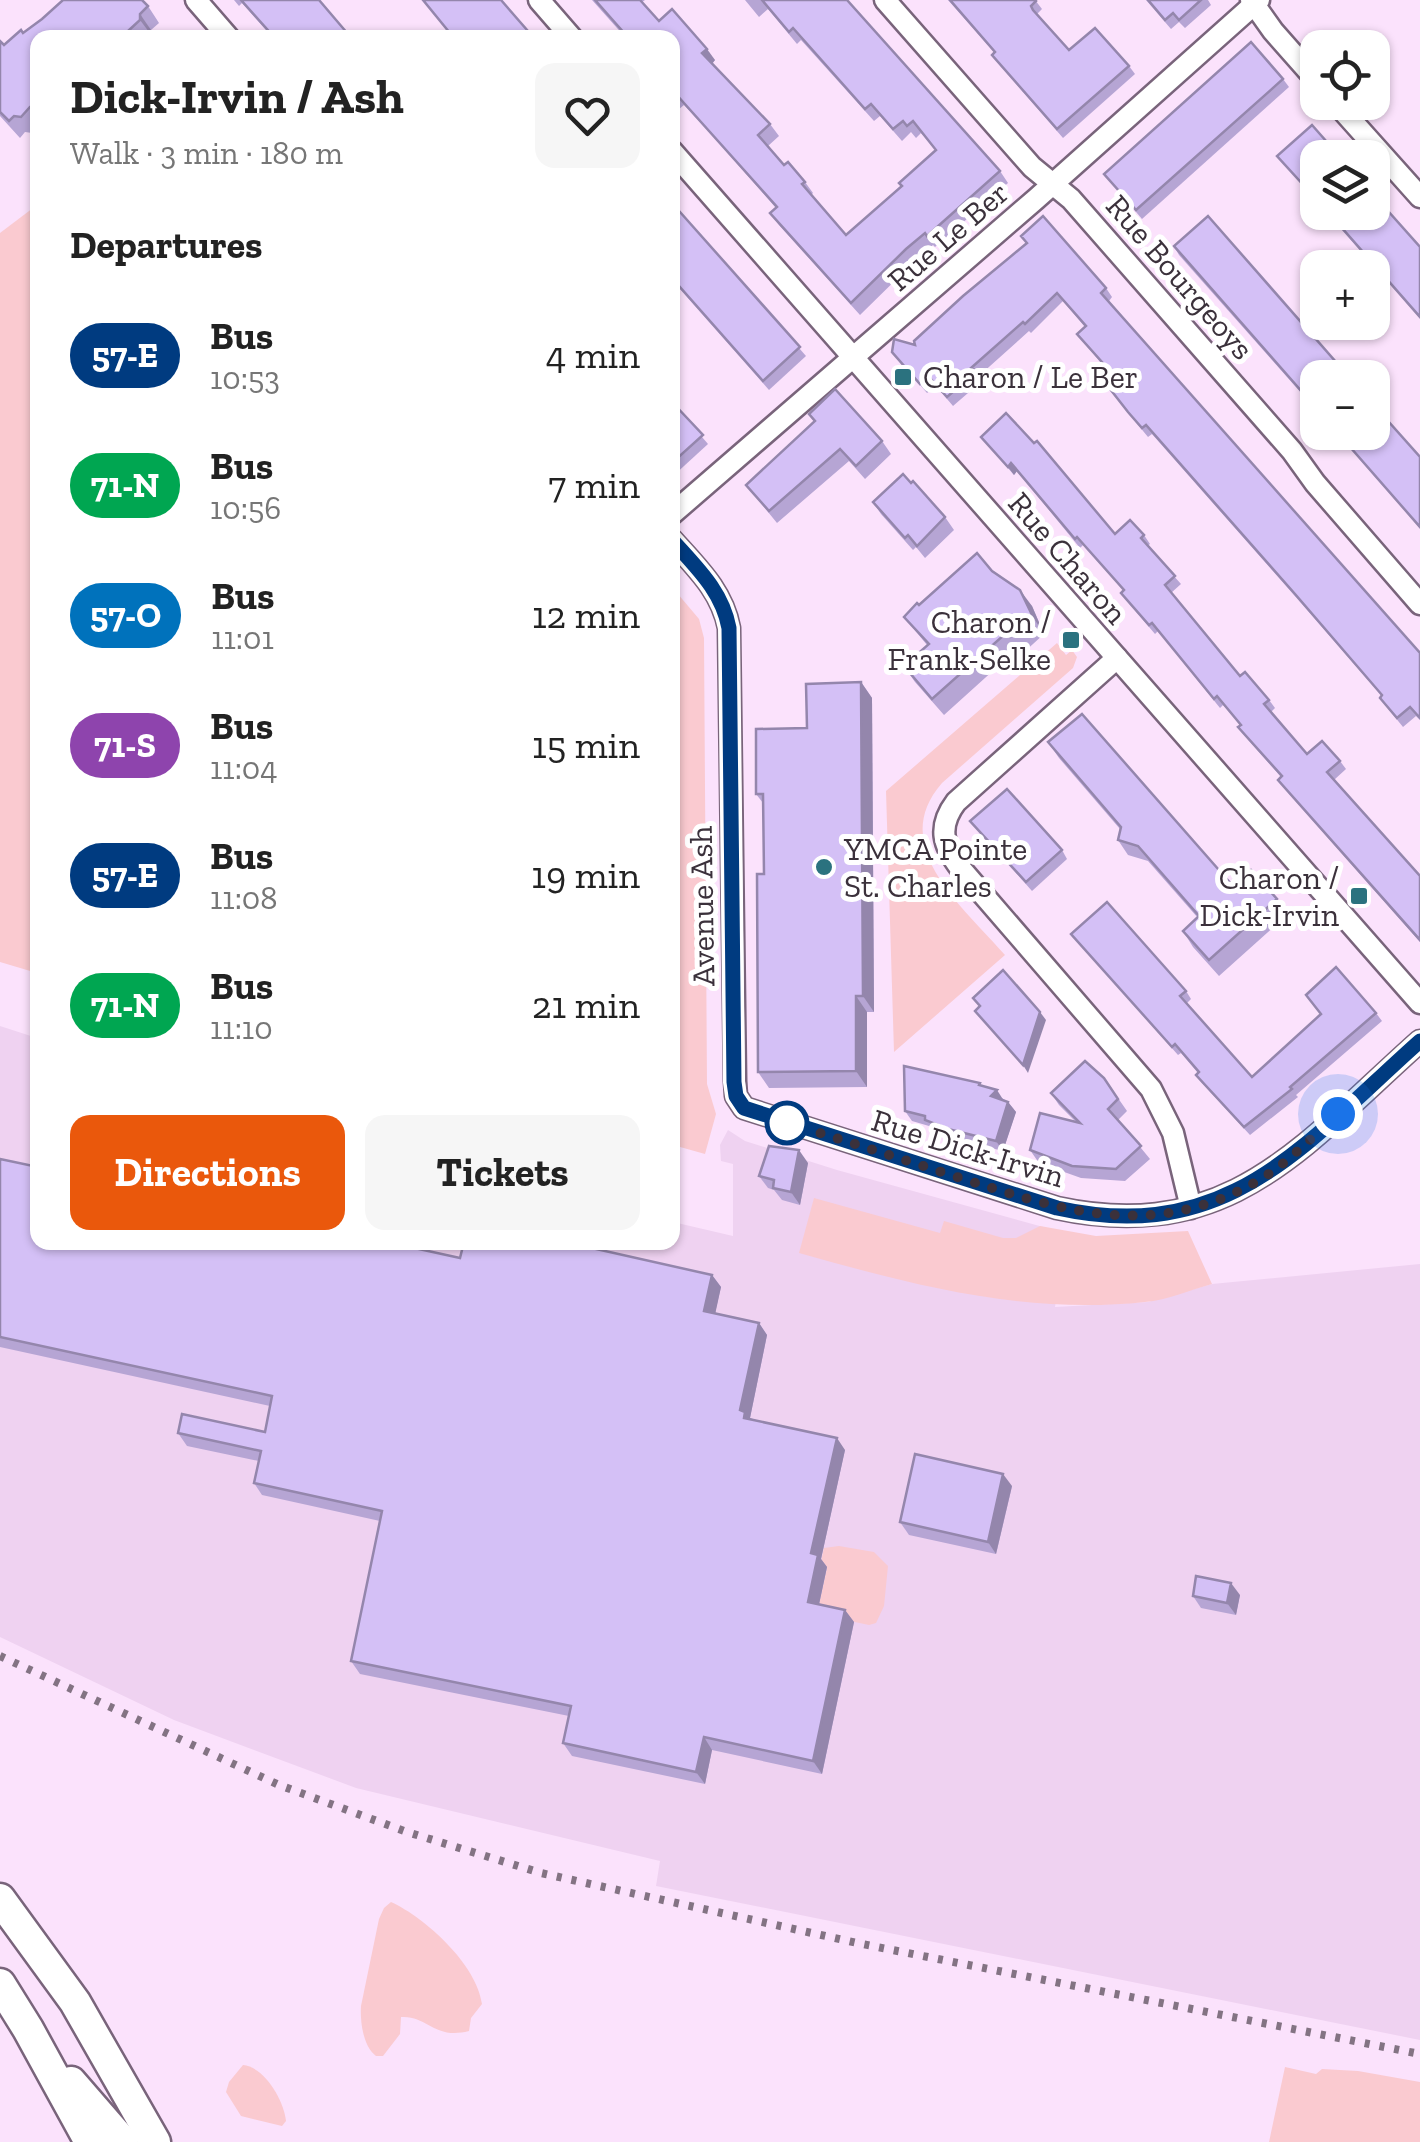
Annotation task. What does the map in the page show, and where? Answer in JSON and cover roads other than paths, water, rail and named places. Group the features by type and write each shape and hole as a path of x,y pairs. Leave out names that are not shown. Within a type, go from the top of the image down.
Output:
{"main road":[{"path":"0,1899 75,2002 156,2142"},
{"path":"0,1984 90,2142"},
{"path":"28,2029 123,2142"}],"street":[{"path":"196,0 223,30"},
{"path":"539,0 565,30"},
{"name":"Rue Bourgeoys","path":"885,0 1032,167 1071,198 1280,436 1315,484 1420,604"},
{"path":"1255,1 1272,31 1300,62"},
{"name":"Rue Le Ber","path":"680,507 1054,184 1255,1"},
{"path":"1351,120 1420,197"},
{"name":"Rue Charon","path":"680,160 1420,1003"},
{"name":"Avenue Ash","path":"680,549 714,587 729,628 734,1082 736,1096 744,1108"},
{"path":"1117,658 956,802 946,818 943,836 961,869 1151,1089 1176,1142 1191,1208"},
{"name":"Rue Dick-Irvin","path":"744,1108 1057,1208 1130,1218 1191,1208 1260,1180 1420,1041"}],"railway":[{"path":"0,1656 279,1785 407,1832 541,1873 857,1943 1420,2054"}],"place":[{"name":"Charon / Le Ber","path":"903,377"},
{"name":"Charon / Frank-Selke","path":"1071,640"},
{"name":"YMCA Pointe St. Charles","path":"824,867"},
{"name":"Charon / Dick-Irvin","path":"1359,896"}]}
